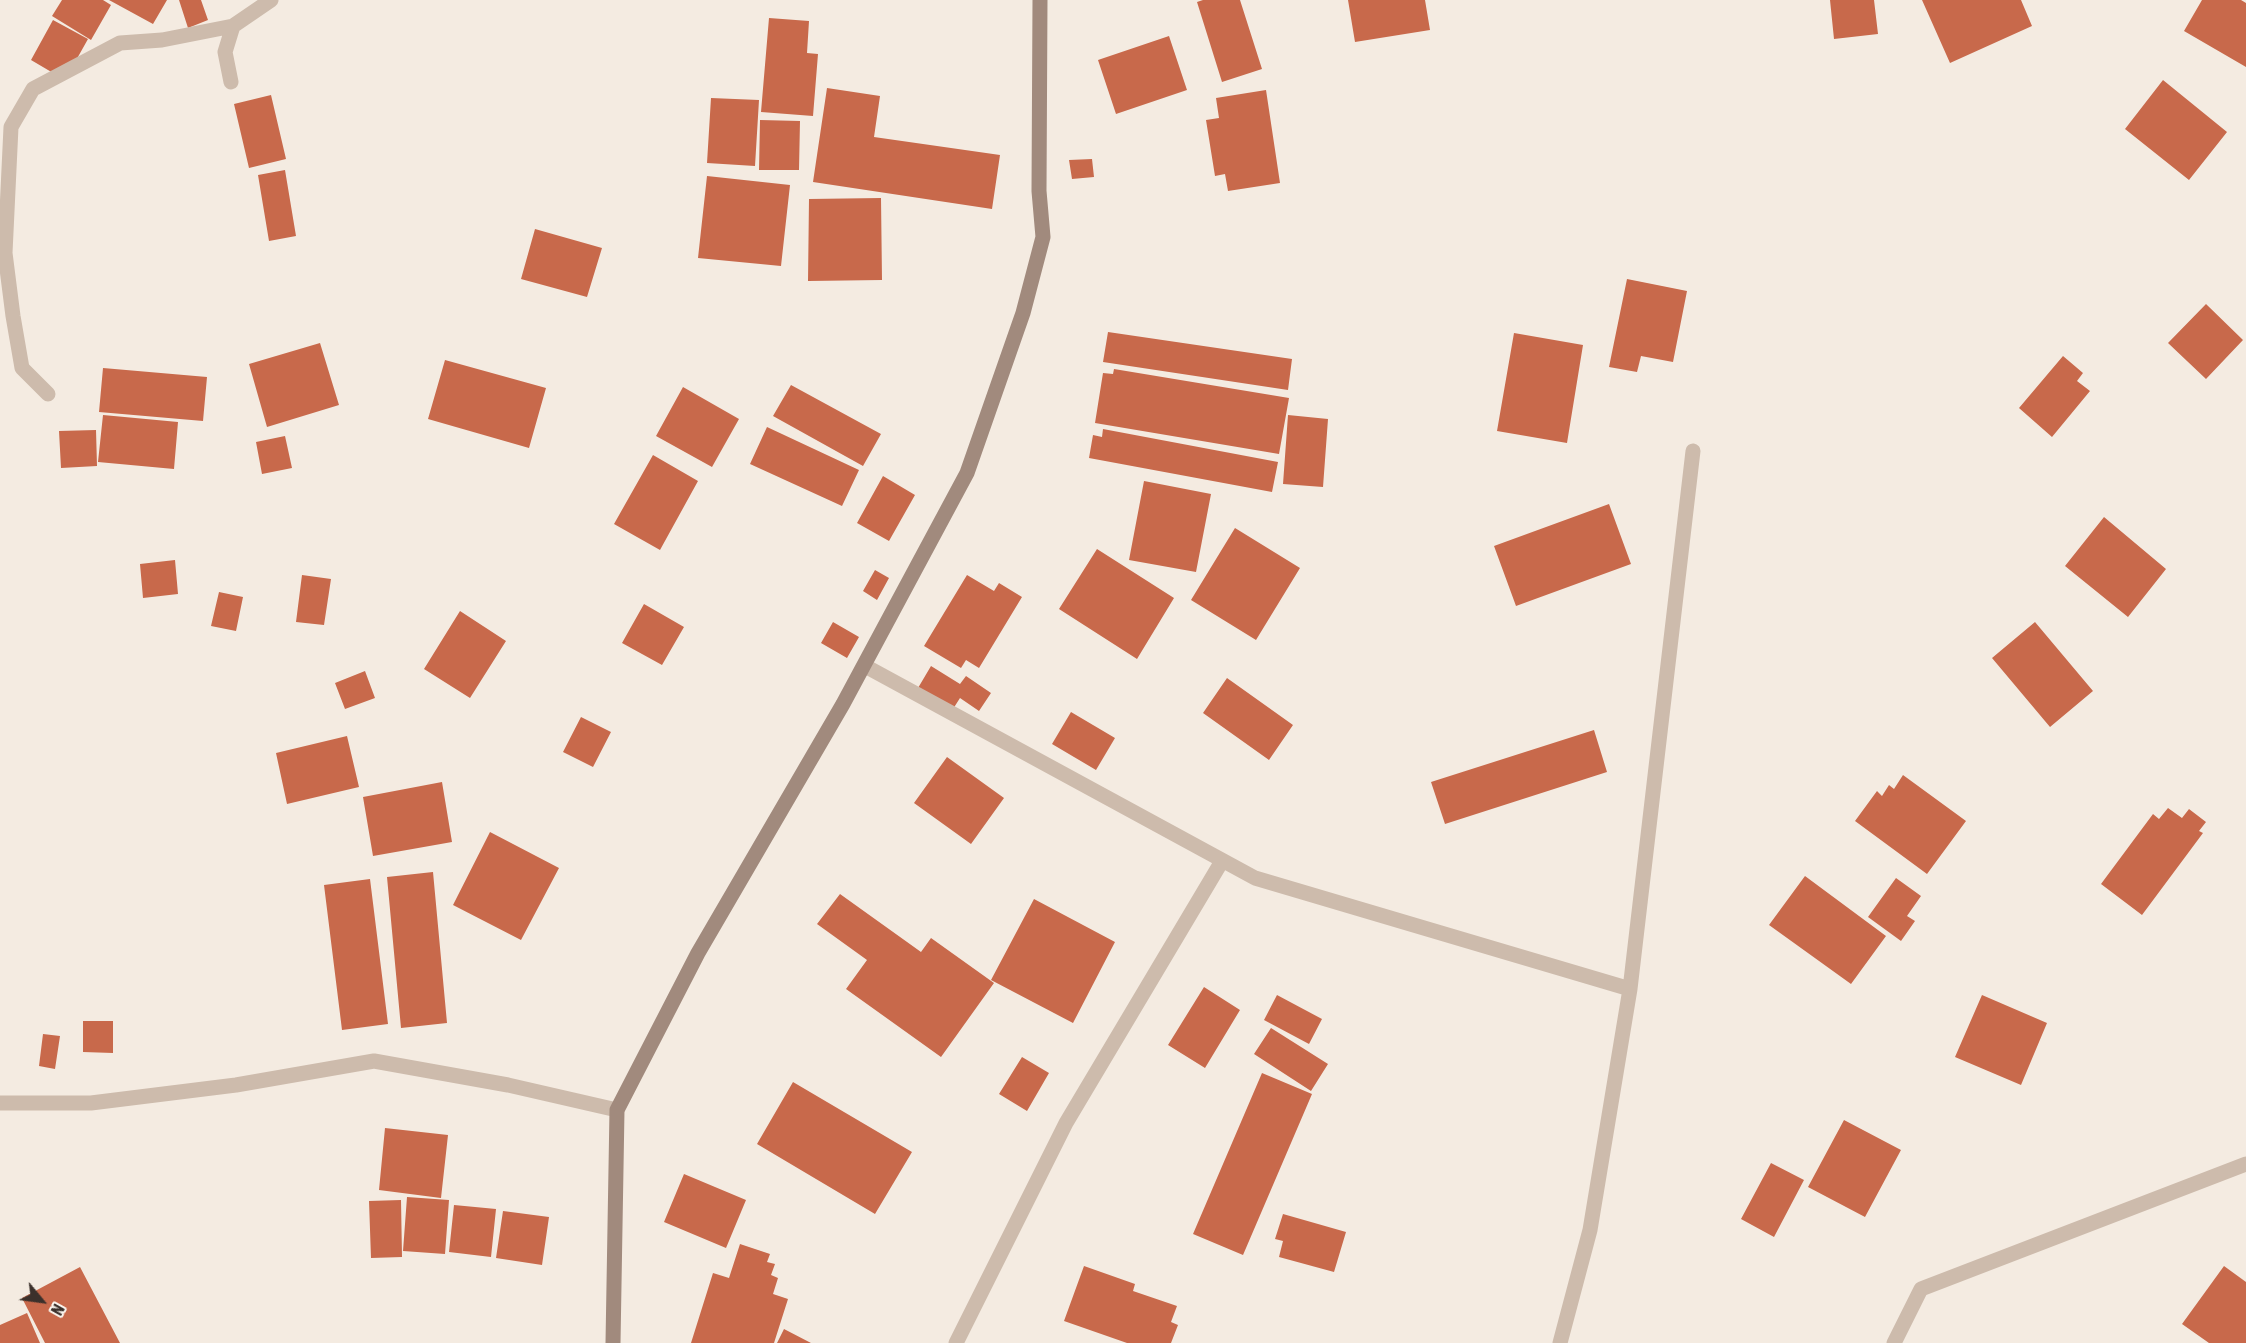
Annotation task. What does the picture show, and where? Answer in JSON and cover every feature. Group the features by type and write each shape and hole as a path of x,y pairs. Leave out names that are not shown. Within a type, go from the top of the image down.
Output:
{"street":[{"path":"48,394 22,368 13,316 5,253 10,127 33,89 120,43 162,40 233,26 271,0"},
{"path":"613,1343 616,1110 698,954 865,666 967,473 1023,313 1043,237 1039,191 1040,0"},
{"path":"231,82 225,52 233,26"},
{"path":"1560,1343 1590,1230 1630,989 1693,451"},
{"path":"865,666 1255,878 1630,989"},
{"path":"956,1343 1066,1123 1222,861"},
{"path":"0,1102 91,1103 236,1085 374,1061 508,1085 616,1110"},
{"path":"1894,1343 1921,1289 2246,1164"}],"building":[{"path":"62,0 103,0 111,5 91,40 52,16"},
{"path":"109,0 167,0 153,24"},
{"path":"179,0 201,0 208,20 188,28"},
{"path":"1240,0 1262,69 1222,82 1197,2"},
{"path":"1348,0 1425,0 1430,30 1355,42"},
{"path":"1830,0 1874,0 1878,34 1834,39"},
{"path":"1922,0 2021,0 2032,26 1950,63"},
{"path":"2202,0 2241,0 2246,3 2246,67 2184,31"},
{"path":"769,18 809,21 807,53 818,54 813,116 761,112"},
{"path":"53,20 88,39 65,80 31,60"},
{"path":"1169,36 1187,90 1116,114 1098,60"},
{"path":"2163,80 2227,132 2189,180 2125,129"},
{"path":"827,88 880,96 874,137 1000,155 992,209 813,182"},
{"path":"1266,90 1280,183 1228,191 1225,174 1215,176 1206,120 1219,118 1216,98"},
{"path":"271,95 286,159 249,168 234,104"},
{"path":"711,98 759,100 755,166 707,163"},
{"path":"760,120 800,121 799,170 759,170"},
{"path":"1092,159 1094,177 1072,179 1069,160"},
{"path":"285,170 296,236 269,241 258,175"},
{"path":"707,176 790,185 781,266 698,258"},
{"path":"881,198 882,280 808,281 809,199"},
{"path":"535,229 602,248 587,297 521,279"},
{"path":"1627,279 1687,291 1673,362 1641,356 1637,372 1609,367"},
{"path":"2206,304 2243,340 2206,379 2168,343"},
{"path":"1108,332 1292,359 1288,390 1103,362"},
{"path":"1514,333 1583,345 1567,443 1497,431"},
{"path":"320,343 339,405 267,427 249,364"},
{"path":"2063,356 2083,373 2077,381 2090,391 2052,437 2019,408"},
{"path":"445,360 546,388 529,448 428,419"},
{"path":"103,368 207,377 203,421 99,412"},
{"path":"1114,369 1289,398 1279,454 1095,423 1103,373 1113,374"},
{"path":"791,385 881,434 863,466 773,416"},
{"path":"683,387 739,419 712,467 656,436"},
{"path":"103,415 178,422 174,469 98,462"},
{"path":"1288,415 1328,419 1323,487 1283,484"},
{"path":"767,427 859,470 842,506 750,464"},
{"path":"1103,429 1278,462 1272,492 1089,458 1093,435 1102,437"},
{"path":"96,430 97,466 61,468 59,431"},
{"path":"285,436 292,468 262,474 256,442"},
{"path":"653,455 698,481 660,550 614,524"},
{"path":"883,476 915,495 889,541 857,523"},
{"path":"1144,481 1211,494 1196,572 1129,560"},
{"path":"1609,504 1631,564 1516,606 1494,546"},
{"path":"2104,517 2166,569 2128,617 2065,566"},
{"path":"1235,528 1300,568 1256,640 1191,600"},
{"path":"1097,549 1174,598 1137,659 1059,609"},
{"path":"175,560 178,594 143,598 140,564"},
{"path":"875,570 889,578 877,600 863,591"},
{"path":"302,575 331,579 324,625 296,622"},
{"path":"967,575 994,591 999,583 1022,597 979,668 966,660 961,668 924,646"},
{"path":"219,592 243,597 236,631 211,626"},
{"path":"644,604 684,627 662,665 622,643"},
{"path":"460,611 506,641 470,698 424,669"},
{"path":"833,622 859,637 847,658 821,643"},
{"path":"2035,622 2093,691 2050,727 1992,658"},
{"path":"931,666 960,684 966,676 991,693 979,711 960,698 953,709 918,688"},
{"path":"365,671 375,698 345,709 335,683"},
{"path":"1227,678 1293,725 1269,760 1203,713"},
{"path":"1071,712 1115,738 1096,770 1052,744"},
{"path":"581,717 611,732 593,767 563,752"},
{"path":"1594,730 1607,772 1445,824 1431,782"},
{"path":"347,736 359,787 287,804 276,753"},
{"path":"947,757 1004,798 971,844 914,803"},
{"path":"1903,775 1966,821 1927,874 1855,821 1877,791 1882,796 1889,785 1894,789"},
{"path":"442,782 452,842 373,856 363,797"},
{"path":"2168,808 2182,818 2189,809 2206,822 2199,831 2203,833 2142,915 2101,884 2153,814 2159,819"},
{"path":"490,832 559,868 521,940 453,905"},
{"path":"433,872 447,1023 401,1028 387,877"},
{"path":"1805,876 1886,936 1851,984 1769,925"},
{"path":"1896,878 1921,896 1907,916 1915,921 1901,941 1868,917"},
{"path":"370,879 388,1024 342,1030 324,885"},
{"path":"840,894 921,952 931,938 994,983 941,1057 846,989 867,960 817,924"},
{"path":"1034,899 1115,942 1073,1023 991,980"},
{"path":"1204,987 1240,1010 1205,1068 1168,1045"},
{"path":"1277,995 1322,1019 1309,1044 1264,1020"},
{"path":"1982,995 2047,1023 2021,1085 1955,1057"},
{"path":"83,1021 113,1021 113,1053 83,1052"},
{"path":"1271,1028 1328,1064 1311,1091 1254,1054"},
{"path":"43,1034 60,1036 55,1069 39,1066"},
{"path":"1022,1057 1049,1073 1027,1111 999,1094"},
{"path":"1262,1073 1312,1094 1243,1255 1193,1234"},
{"path":"793,1082 912,1152 875,1214 757,1144"},
{"path":"1844,1120 1901,1150 1865,1217 1808,1187"},
{"path":"385,1128 448,1135 441,1198 379,1190"},
{"path":"1771,1163 1804,1180 1774,1237 1741,1219"},
{"path":"684,1174 746,1200 726,1248 664,1222"},
{"path":"407,1197 449,1200 445,1254 403,1251"},
{"path":"401,1200 402,1257 371,1258 369,1201"},
{"path":"454,1205 496,1209 491,1257 449,1252"},
{"path":"503,1211 549,1217 542,1265 496,1258"},
{"path":"1283,1214 1346,1232 1334,1272 1279,1257 1283,1241 1275,1239"},
{"path":"740,1244 770,1254 767,1262 775,1264 771,1275 778,1278 773,1294 788,1299 774,1343 691,1343 713,1273 729,1278"},
{"path":"1084,1266 1135,1284 1133,1291 1177,1306 1171,1322 1178,1325 1171,1343 1127,1343 1064,1321"},
{"path":"2224,1266 2246,1282 2246,1343 2209,1343 2182,1324"},
{"path":"80,1267 120,1343 45,1343 22,1298"},
{"path":"27,1313 40,1343 0,1343 0,1325"},
{"path":"784,1329 811,1343 777,1343"}]}
